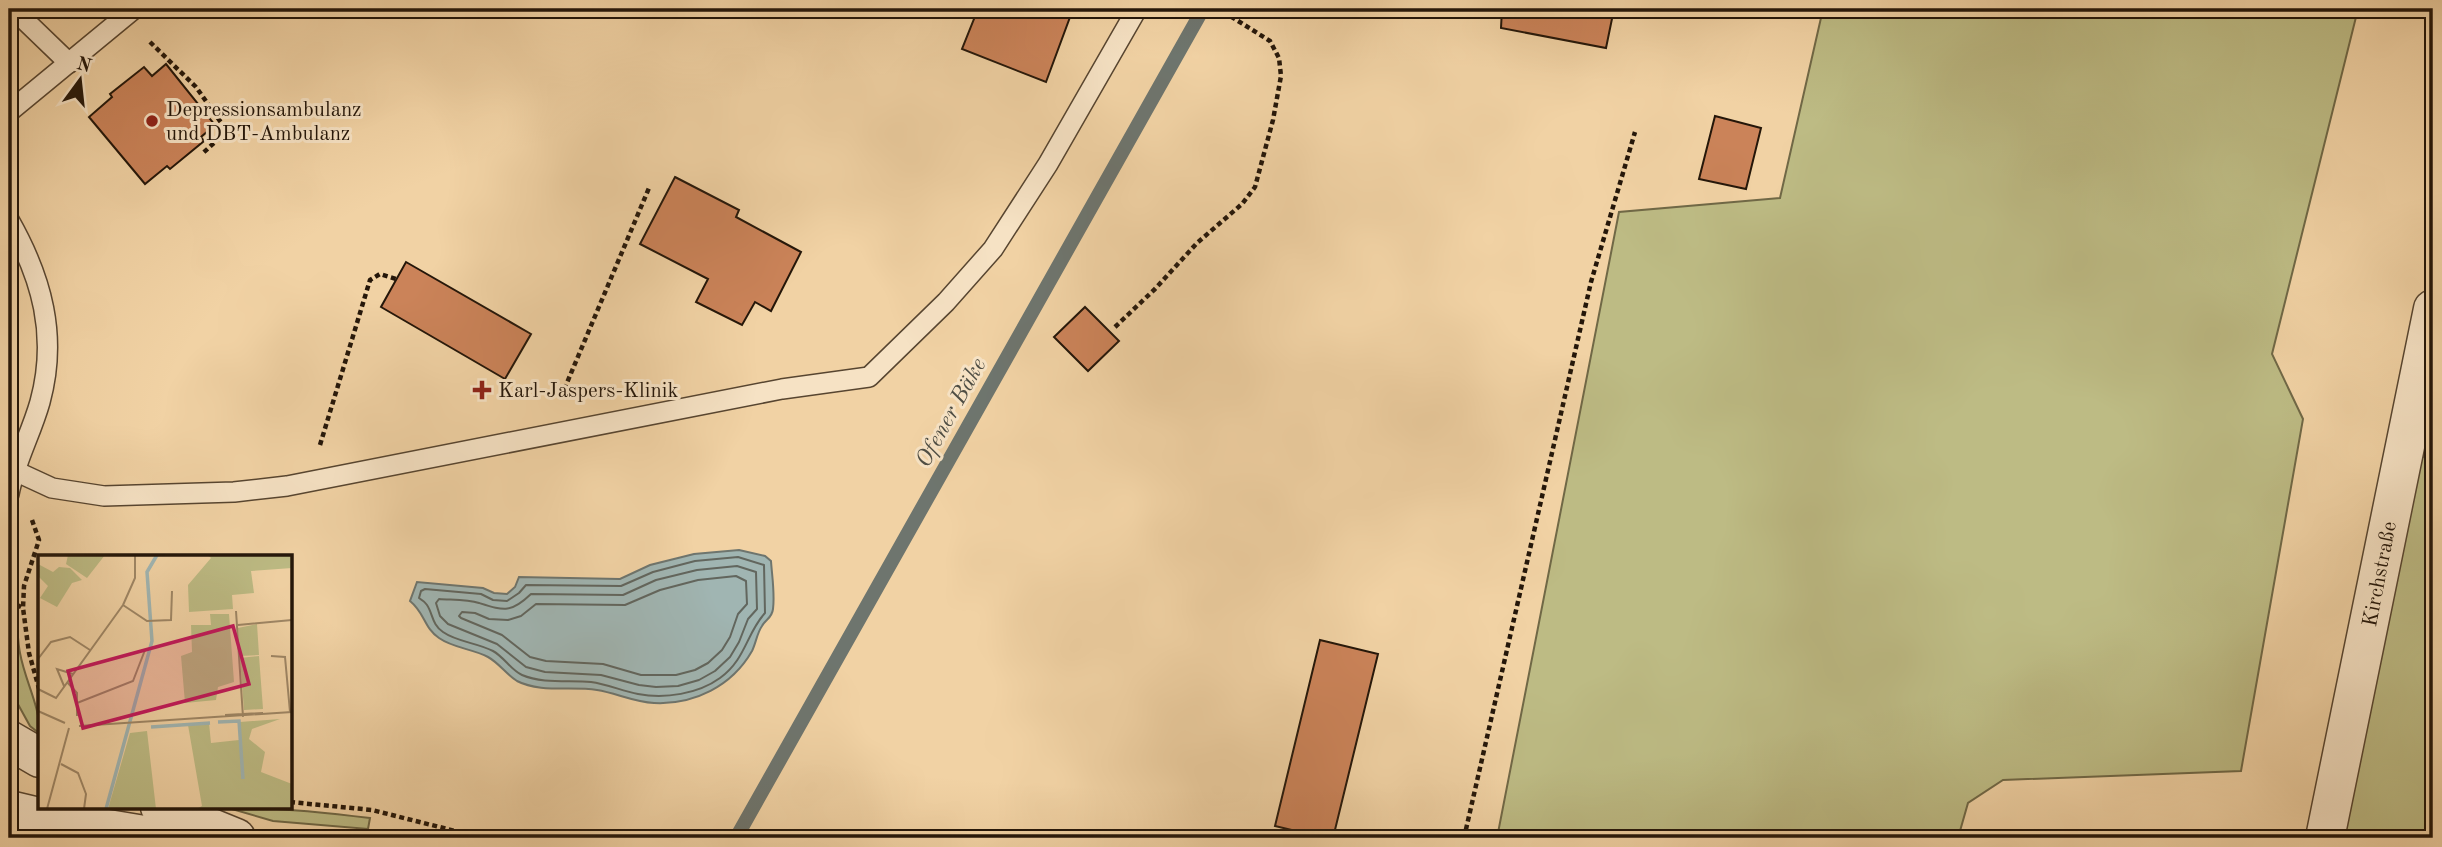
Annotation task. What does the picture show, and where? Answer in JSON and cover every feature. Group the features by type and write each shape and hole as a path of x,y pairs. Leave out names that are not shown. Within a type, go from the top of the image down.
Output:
{"street":[{"name":"Kirchstraße","path":"2325,838 2433,309"},
{"path":"9,740 38,757"},
{"path":"162,808 236,838"},
{"path":"9,810 162,838"}],"lane":[{"path":"13,9 69,62"},
{"path":"11,473 52,488 104,496 234,492 319,480 782,389 869,377 963,285 992,249 1048,164 1137,9"},
{"path":"9,112 130,12"},
{"path":"9,220 28,254 40,286 48,343 41,401 11,473 9,494"}],"path":[{"path":"1115,327 1197,243 1242,204 1255,187 1273,120 1282,67 1270,41 1219,9"},
{"path":"130,12 196,88 227,131 203,153"},
{"path":"1464,838 1591,282 1635,132"},
{"path":"553,435 556,408 649,188"},
{"path":"319,480 317,455 370,280 380,274 396,279"},
{"path":"11,473 39,540 24,586 23,608 29,653 38,685"},
{"path":"9,601 23,608"},
{"path":"292,802 372,810 484,838"}],"shaded area":[{"path":"1823,9 2358,9 2272,354 2303,419 2241,771 2003,780 1968,803 1958,838 1497,838 1619,212 1780,198"},
{"path":"2416,455 2433,459 2433,838 2342,838"},
{"path":"9,610 16,624 25,674 38,713 38,732 30,726 9,688"},
{"path":"228,808 297,810 370,818 368,829 273,821"}],"water":[{"path":"739,550 765,556 771,561 774,591 772,612 760,629 752,651 734,674 711,691 683,701 654,703 597,690 526,685 517,681 488,657 439,638 430,630 419,610 410,601 417,582 483,588 494,593 507,594 515,587 519,577 620,579 650,565 694,554"}],"building":[{"path":"978,9 1073,9 1046,82 962,49"},
{"path":"1502,9 1614,9 1606,48 1501,28"},
{"name":"Depressionsambulanz und DBT-Ambulanz","path":"166,64 215,125 201,137 204,141 170,169 167,166 145,184 89,117 112,97 110,94 144,67 152,76"},
{"path":"1715,116 1761,128 1746,189 1699,179"},
{"path":"675,177 739,210 736,217 801,252 771,311 755,302 742,325 696,302 708,279 640,244"},
{"path":"406,262 531,334 505,379 381,307"},
{"path":"1085,307 1119,341 1088,371 1054,337"},
{"path":"1320,640 1378,654 1333,838 1275,826"}],"waterway":[{"name":"Ofener Bäke","path":"736,838 1203,9"}],"place":[{"name":"Depressionsambulanz und DBT-Ambulanz","path":"152,121"},
{"name":"Karl-Jaspers-Klinik","path":"482,390"}]}
